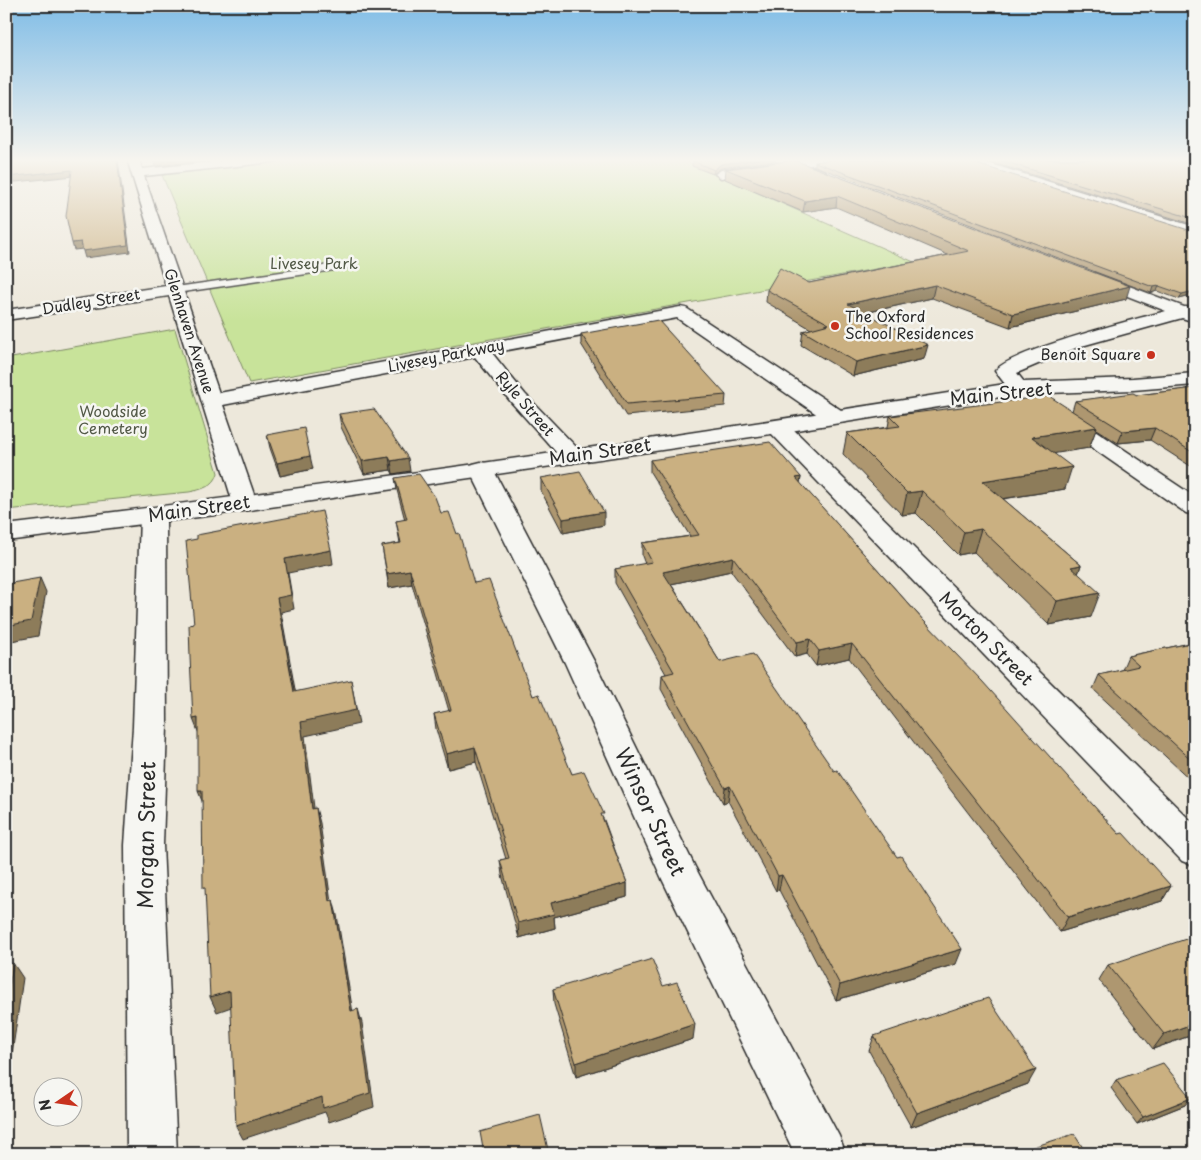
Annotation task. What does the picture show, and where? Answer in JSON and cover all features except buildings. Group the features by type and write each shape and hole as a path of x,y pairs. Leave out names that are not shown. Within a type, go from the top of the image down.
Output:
{"street":[{"name":"Glenhaven Avenue","path":"151,213 245,503"},
{"path":"1136,213 1195,232"},
{"path":"1148,217 1175,213"},
{"path":"1083,274 1191,313"},
{"name":"Dudley Street","path":"6,315 176,290"},
{"name":"Livesey Parkway","path":"212,401 680,312 836,417"},
{"path":"1191,313 1112,331 1027,360 1005,371 1019,388 1195,508"},
{"name":"Ryle Street","path":"479,350 518,398 572,456"},
{"name":"Main Street","path":"6,533 153,516 778,427 1019,388 1195,379"},
{"name":"Morton Street","path":"778,427 1195,850"},
{"name":"Winsor Street","path":"481,469 580,663 682,879 822,1154"},
{"name":"Morgan Street","path":"152,1154 144,845 150,727 153,516"}],"lane":[{"path":"176,290 351,265"}],"green space":[{"name":"Livesey Park","path":"178,213 803,213 914,262 249,383"},
{"name":"Woodside Cemetery","path":"175,329 218,473 214,481 203,489 189,492 6,510 6,359"}],"place":[{"name":"The Oxford School Residences","path":"835,326"},
{"name":"Benoit Square","path":"1151,355"}]}
